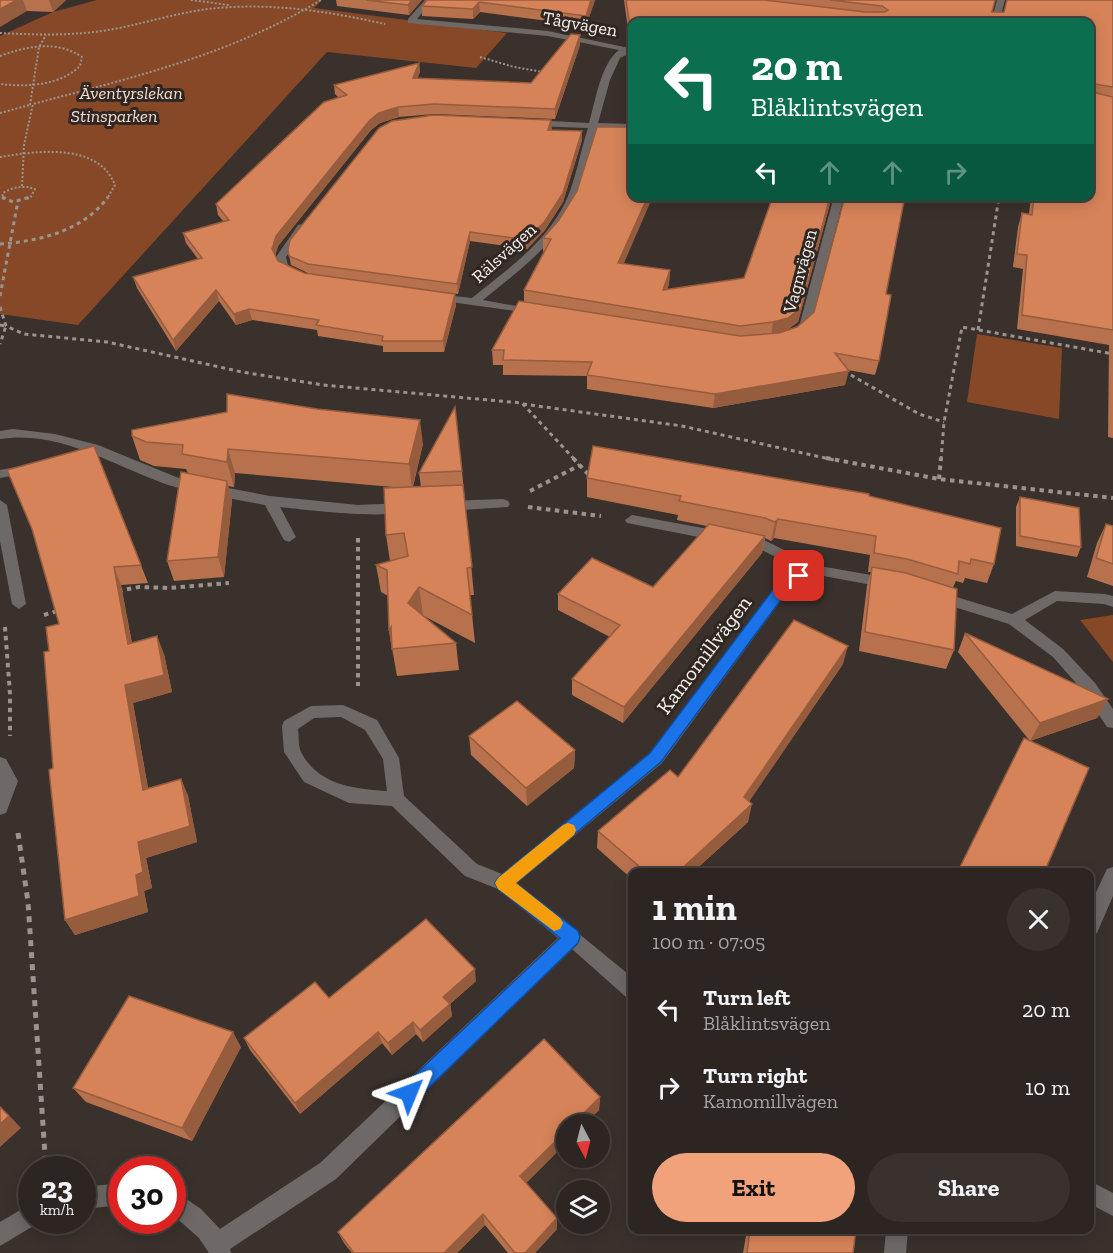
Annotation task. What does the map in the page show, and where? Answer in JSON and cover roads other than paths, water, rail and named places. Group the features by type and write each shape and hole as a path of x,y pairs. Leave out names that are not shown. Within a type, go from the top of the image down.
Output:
{"street":[{"name":"Tågvägen","path":"429,0 411,21 540,33 600,41 628,49"},
{"path":"996,18 1001,0"},
{"name":"Tågvägen","path":"616,57 628,51"},
{"name":"Rälsvägen","path":"474,302 529,255 564,215 571,201 606,80 616,57"},
{"path":"524,123 628,128"},
{"name":"Vagnvägen","path":"786,339 794,336 805,324 838,201"},
{"path":"306,221 285,247 281,257 283,266 291,274 307,279"},
{"name":"Rälsvägen","path":"430,296 544,314"},
{"path":"0,435 55,438 93,448 178,483 270,501 358,510 503,504"},
{"path":"87,460 108,456"},
{"path":"0,474 43,467"},
{"path":"270,501 289,537"},
{"path":"0,505 20,604"},
{"path":"632,520 761,544 811,569 900,585"},
{"name":"Kamomillvägen","path":"504,883 656,758 786,583 811,569"},
{"path":"920,591 1014,620 1058,653 1089,687 1113,722"},
{"path":"1014,620 1055,596 1105,599 1113,602"},
{"path":"396,799 349,796 310,777 292,752 290,726 310,712 343,711 371,725 391,758 396,799 471,870 504,883 628,986"},
{"path":"0,764 10,782 0,807"},
{"path":"1094,918 1113,875"},
{"path":"186,1211 219,1249 328,1171 572,937"},
{"path":"1094,1194 1113,1206"},
{"path":"0,1235 18,1223"},
{"path":"895,1253 897,1234"}],"park label":[{"name":"Äventyrslekan","path":"131,93"},
{"name":"Stinsparken","path":"114,116"}]}
